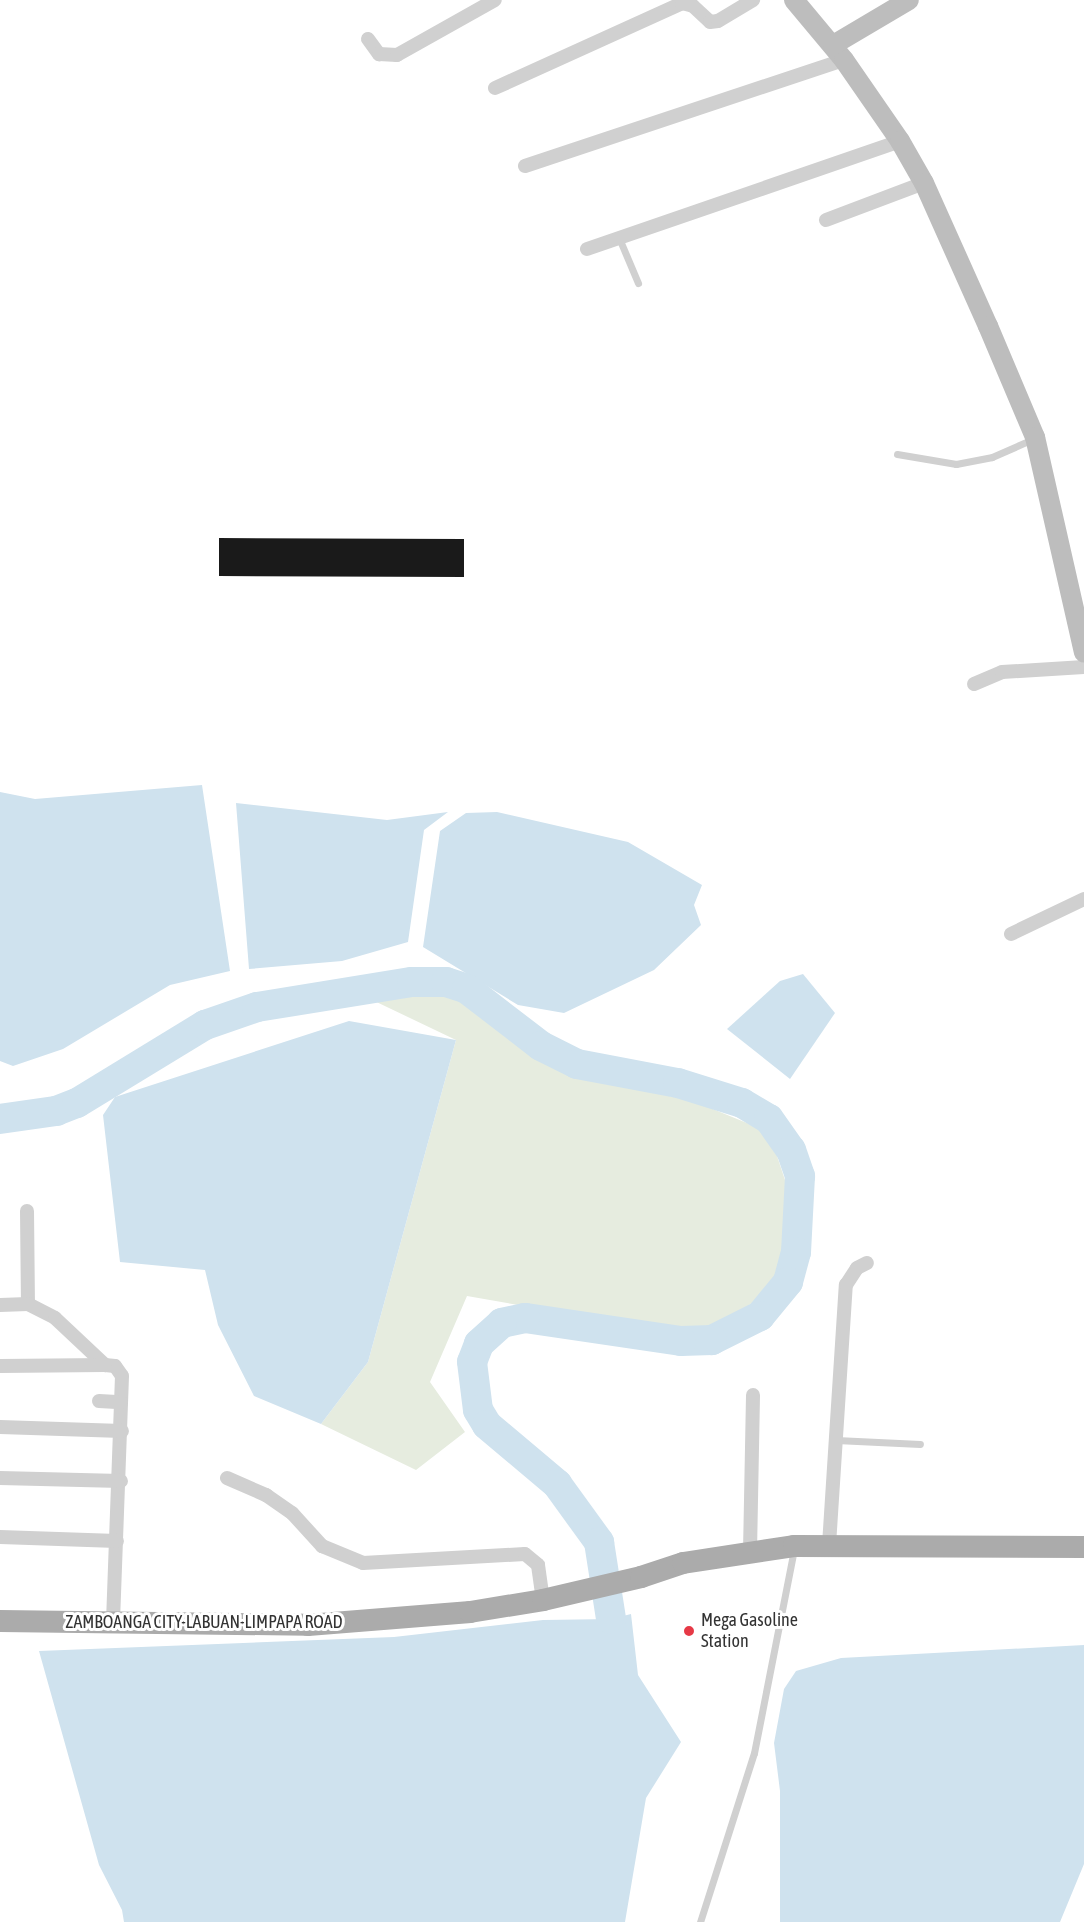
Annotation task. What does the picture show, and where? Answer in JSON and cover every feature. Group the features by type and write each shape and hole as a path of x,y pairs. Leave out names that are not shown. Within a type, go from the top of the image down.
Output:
{"main road":[{"name":"ZAMBOANGA CITY-LABUAN-LIMPAPA ROAD","path":"0,1621 308,1625 470,1612 543,1600 641,1577 683,1563 794,1546 1084,1547"}],"street":[{"path":"368,39 379,54 397,55 495,0"},
{"path":"495,88 682,3 693,6 710,22 718,21 753,0"},
{"path":"794,0 839,52 900,141 924,183 1035,437 1084,652"},
{"path":"525,166 839,52 909,0"},
{"path":"586,249 900,141"},
{"path":"826,220 924,183"},
{"path":"974,684 1002,672 1084,666"},
{"path":"1011,934 1084,899"},
{"path":"27,1211 28,1304"},
{"path":"829,1545 846,1285 856,1268 867,1263"},
{"path":"0,1305 28,1304 55,1318 105,1365"},
{"path":"0,1365 105,1365 116,1366 122,1376 121,1481 113,1622"},
{"path":"750,1552 753,1395"},
{"path":"99,1401 122,1402"},
{"path":"0,1427 122,1431"},
{"path":"0,1478 121,1481"},
{"path":"227,1478 266,1495 292,1513 322,1546 363,1563 525,1554 538,1565 543,1600"},
{"path":"0,1537 117,1541"}],"lane":[{"path":"619,238 638,283"},
{"path":"897,454 956,464 992,457 1035,437"},
{"path":"836,1440 920,1444"},
{"path":"700,1922 754,1753 794,1546"}],"shaded area":[{"path":"420,987 458,999 568,1071 698,1103 769,1132 791,1198 777,1283 724,1325 655,1329 467,1296 430,1382 465,1432 416,1470 321,1424 368,1362 456,1040 366,997"}],"water":[{"path":"202,785 230,971 170,985 63,1049 13,1066 0,1061 0,792 35,799"},
{"path":"236,803 387,820 448,812 424,830 408,942 342,961 249,969"},
{"path":"497,812 628,842 702,885 694,905 701,925 654,970 564,1013 518,1005 423,947 440,831 466,813"},
{"path":"803,974 835,1013 790,1079 727,1029 780,981"},
{"path":"349,1021 456,1040 368,1362 321,1424 254,1396 218,1325 205,1270 120,1262 103,1115 115,1097"},
{"path":"631,1614 638,1675 681,1742 646,1798 625,1922 124,1922 122,1910 99,1865 39,1651 394,1637 543,1620 611,1619"},
{"path":"1084,1645 1084,1864 1060,1922 780,1922 780,1791 774,1743 784,1689 796,1671 841,1658"}],"building":[{"path":"219,538 464,539 464,577 219,576"}],"waterway":[{"path":"0,1119 56,1111 77,1103 205,1025 257,1007 412,982 446,982 467,989 541,1046 577,1064 678,1083 742,1103 769,1119 791,1150 800,1176 796,1252 788,1282 760,1316 712,1340 681,1341 525,1318 502,1323 479,1344 472,1362 478,1410 487,1425 557,1484 599,1542 611,1619"}],"place":[{"name":"Mega Gasoline Station","path":"689,1631"}]}
